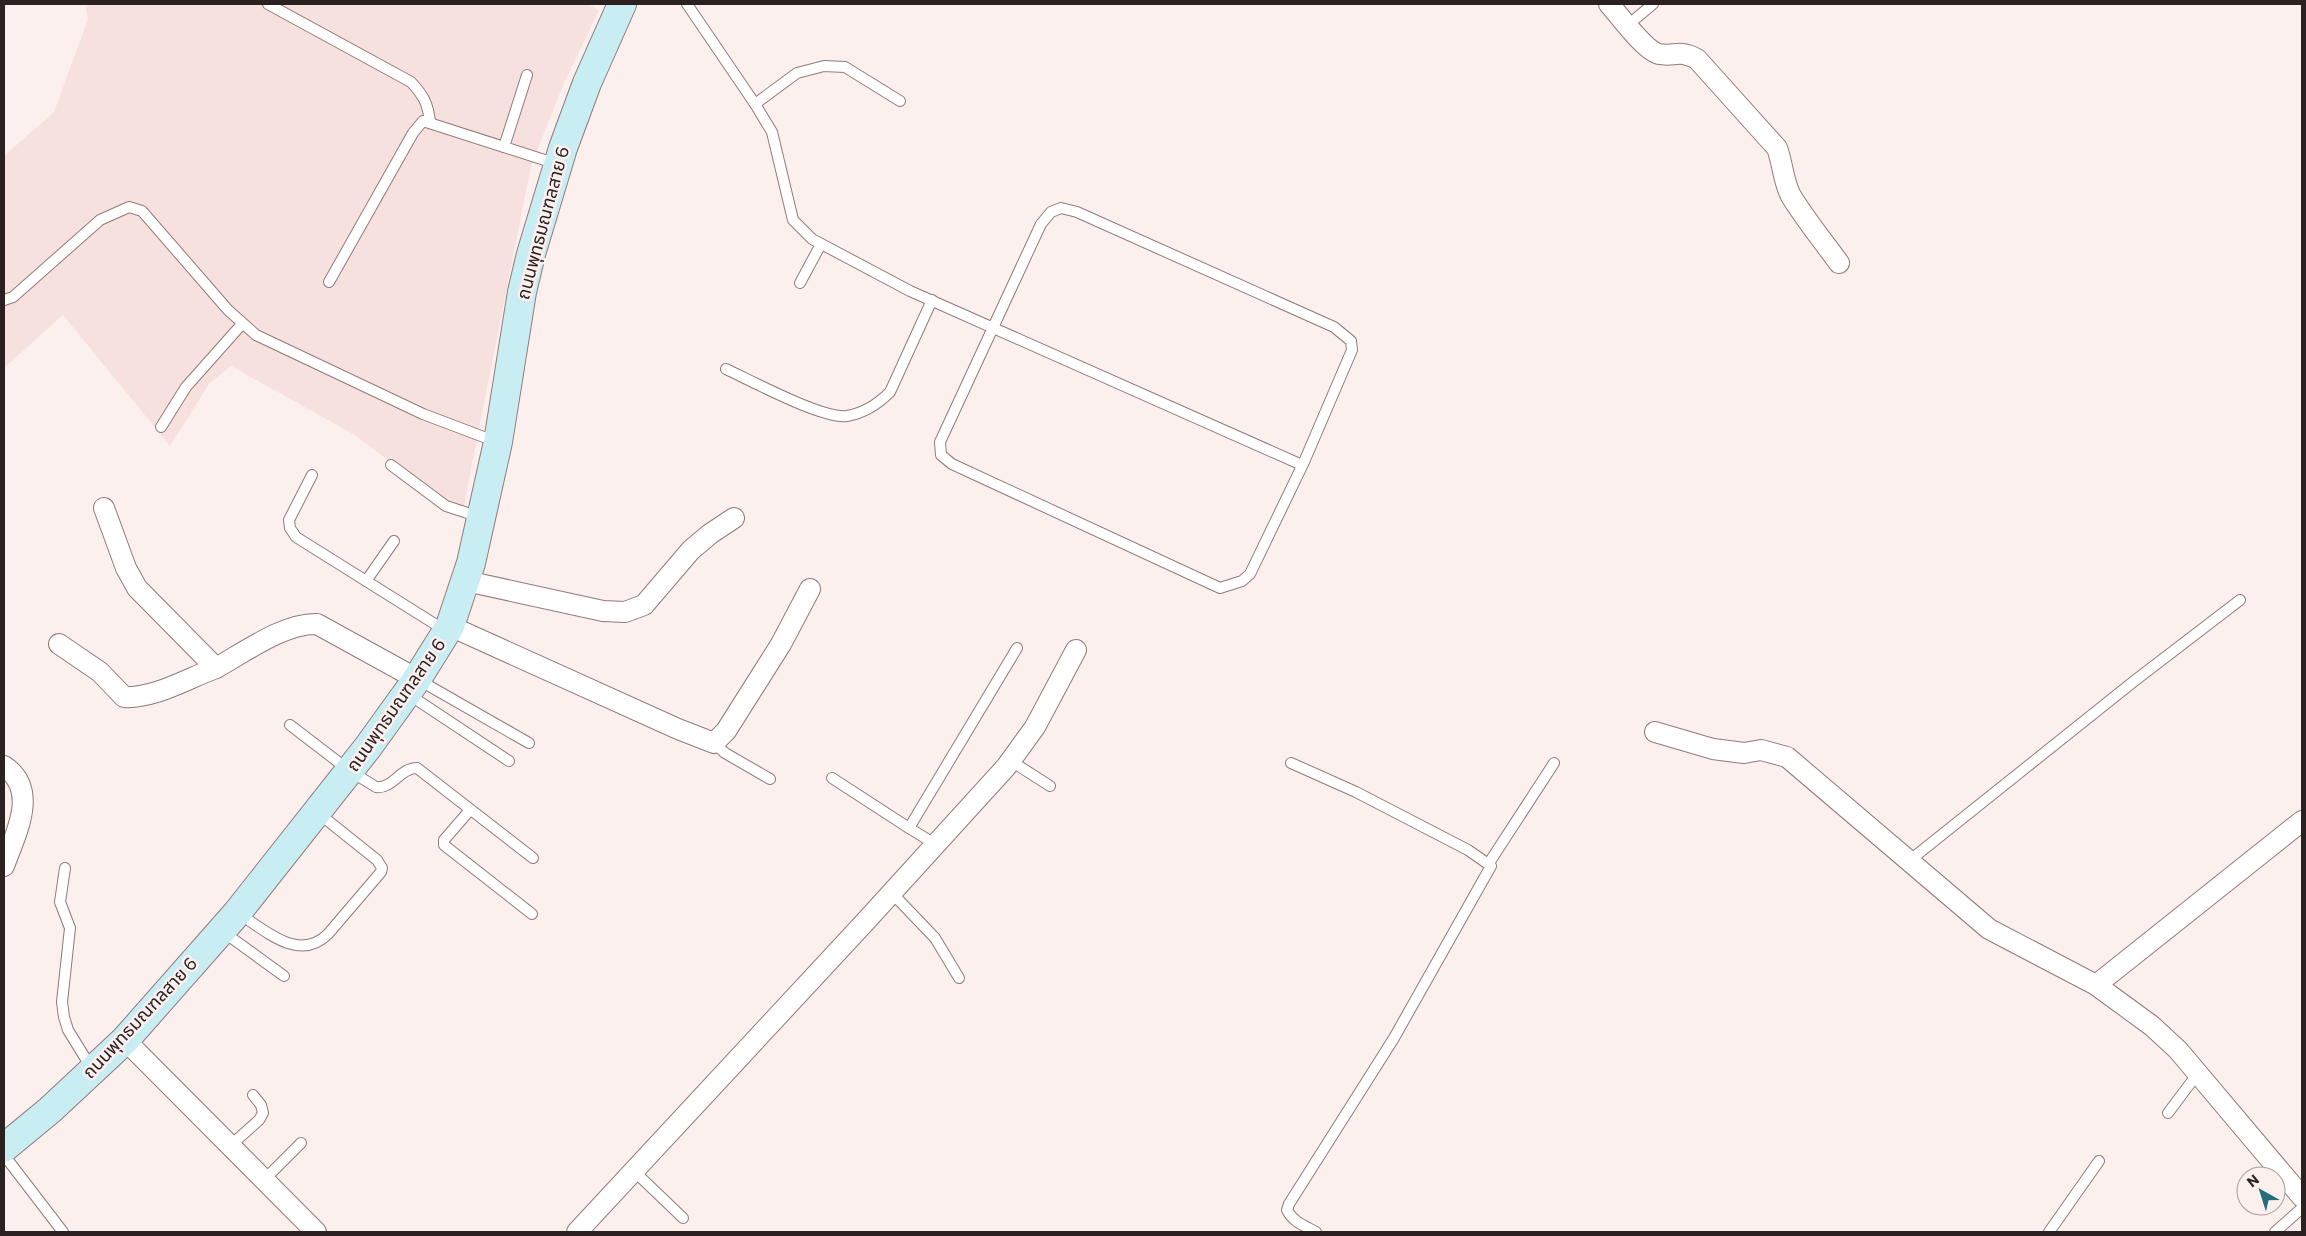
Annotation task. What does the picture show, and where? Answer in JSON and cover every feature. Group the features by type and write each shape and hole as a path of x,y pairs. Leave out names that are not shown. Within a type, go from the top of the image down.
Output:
{"main road":[{"name":"ถนนพุทธมณฑลสาย 6","path":"4,1148 93,1071 125,1040 229,922 350,771 412,687 448,629 468,572 481,520 498,442 522,292 531,254 558,165 587,83 622,4"}],"street":[{"path":"1609,4 1648,48 1658,54 1684,52 1697,59 1770,140 1777,148 1791,195 1839,263"},
{"path":"104,508 126,568 137,588 216,668"},
{"path":"468,572 603,611 625,612 644,605 656,594 691,550 734,518"},
{"path":"448,629 714,743 724,735 781,644 810,589"},
{"path":"59,644 100,672 124,697 134,698 216,668 289,628 304,624 317,624 412,687"},
{"path":"577,1232 892,893 1011,761 1035,727 1076,650"},
{"path":"1655,732 1713,749 1744,752 1761,750 1787,757 1990,929 2096,985 2152,1026 2178,1050 2194,1079 2300,1206"},
{"path":"4,766 15,774 21,784 23,794 23,810 4,866"},
{"path":"2096,985 2302,821"},
{"path":"125,1040 316,1232"}],"lane":[{"path":"268,4 411,82 422,94 428,106 430,122"},
{"path":"687,4 772,132 793,220 799,228 821,244 932,300 1302,465"},
{"path":"1628,24 1653,4"},
{"path":"755,104 797,73 824,66 845,67 900,100"},
{"path":"504,147 527,74"},
{"path":"329,282 413,133 423,121 558,165"},
{"path":"4,300 13,297 100,220 129,207 142,211 149,217 242,324 256,335 423,414 498,442"},
{"path":"1061,208 1077,212 1282,303 1334,327 1351,341 1352,350 1302,465 1250,574 1242,581 1220,588 946,460 941,455 940,442 1041,224 1051,212 1061,208"},
{"path":"800,283 821,244"},
{"path":"726,369 822,412 845,416 863,412 880,402 890,392 932,300"},
{"path":"161,426 186,387 242,324"},
{"path":"391,464 446,506 481,520"},
{"path":"312,475 289,520 290,528 296,537 448,629"},
{"path":"366,581 394,541"},
{"path":"1908,861 2133,682 2240,600"},
{"path":"909,828 1017,648"},
{"path":"412,687 529,743"},
{"path":"412,687 509,761"},
{"path":"290,725 350,771 376,788 382,788 405,770 417,768 533,858"},
{"path":"714,743 725,753 770,779"},
{"path":"1011,761 1050,786"},
{"path":"1291,762 1356,792 1489,863"},
{"path":"1316,1232 1296,1221 1289,1214 1287,1210 1289,1204 1394,1038 1489,872 1491,866 1489,863 1554,763"},
{"path":"832,778 935,844"},
{"path":"470,810 444,840 444,845 532,914"},
{"path":"229,922 299,946 319,943 381,872 382,868 377,860 316,812"},
{"path":"65,868 60,902 70,928 62,1002 64,1017 68,1030 93,1071"},
{"path":"892,893 935,938 959,978"},
{"path":"229,922 284,976"},
{"path":"2168,1113 2194,1079"},
{"path":"230,1146 263,1113 261,1105 252,1095"},
{"path":"264,1180 301,1143"},
{"path":"4,1155 63,1232"},
{"path":"2049,1232 2099,1161"},
{"path":"634,1171 682,1218"},
{"path":"2275,1232 2300,1206"}],"shaded area":[{"path":"85,4 587,4 599,10 564,83 531,166 462,515 353,434 231,366 209,384 170,446 63,315 4,368 4,156 54,112 88,19"}]}
